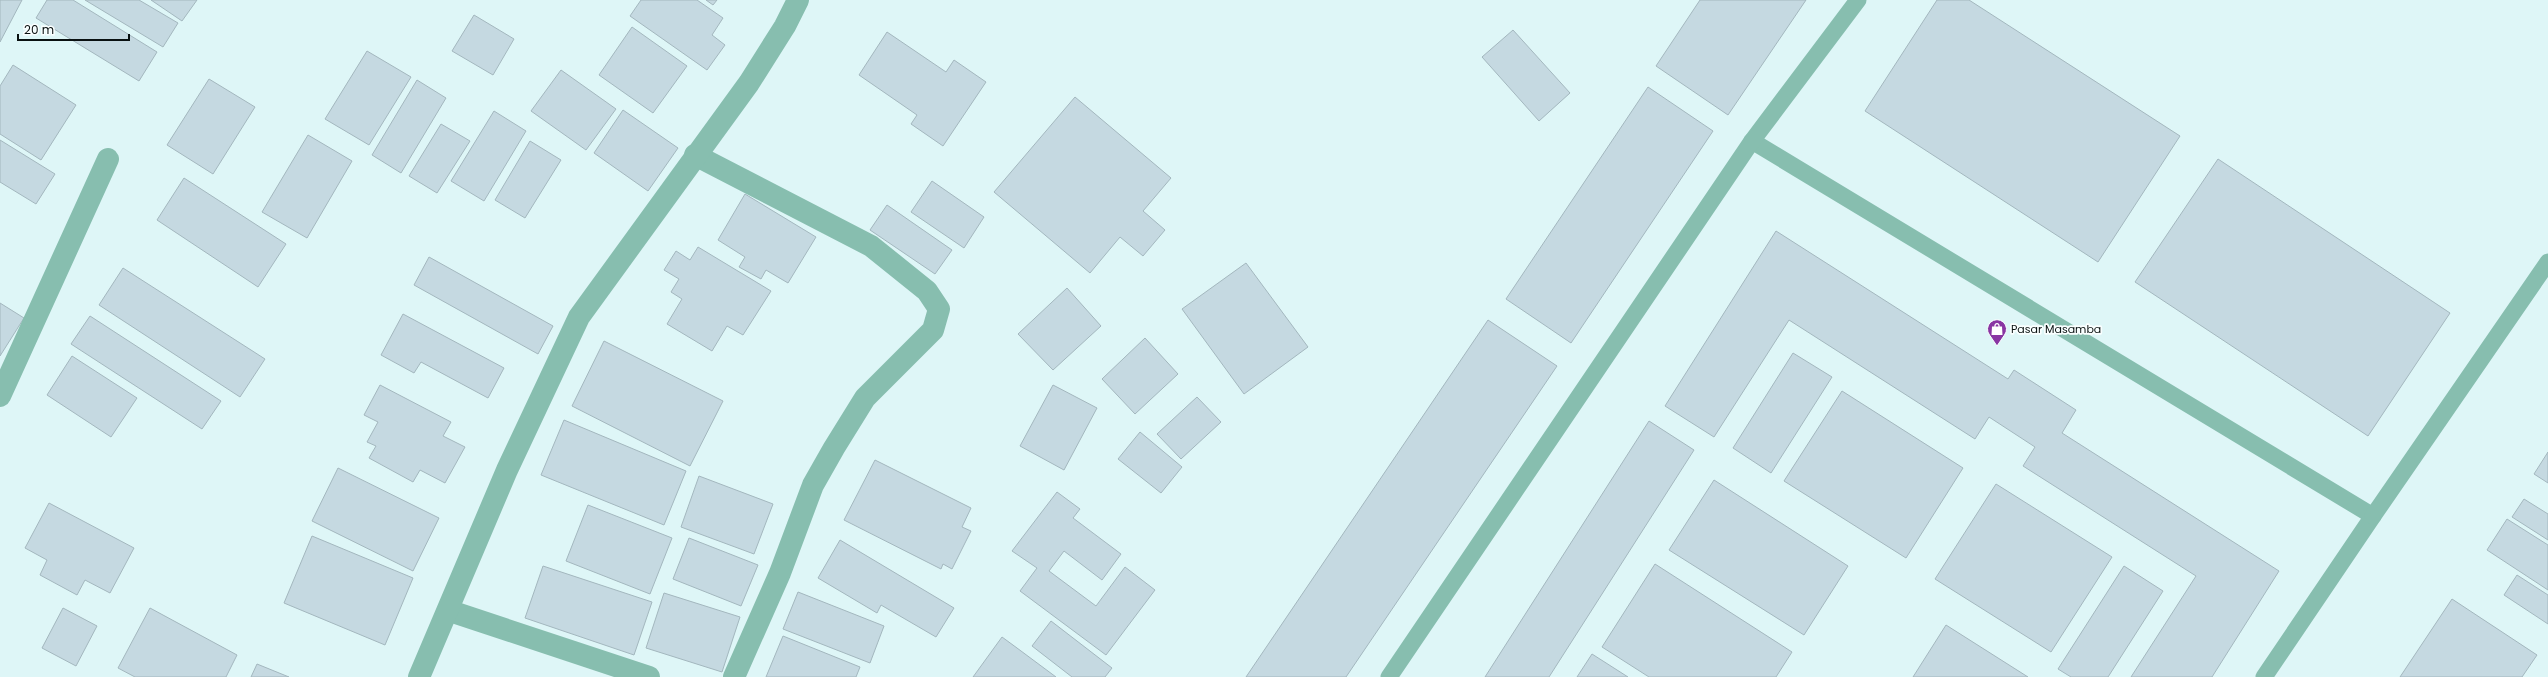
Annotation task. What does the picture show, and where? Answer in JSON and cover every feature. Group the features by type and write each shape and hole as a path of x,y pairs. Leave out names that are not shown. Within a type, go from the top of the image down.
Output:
{"street":[{"path":"420,677 450,611 507,470 579,317 695,155 749,83 785,26 798,0"},
{"path":"695,155 871,246 927,291 939,309 933,330 865,398 813,485 780,573 734,677"},
{"path":"0,396 108,160"},
{"path":"450,611 649,677"}],"lane":[{"path":"1389,677 1752,141 1858,0"},
{"path":"1752,141 2373,516"},
{"path":"2264,677 2548,262"}],"building":[{"path":"0,0 22,0 0,42"},
{"path":"47,0 73,0 157,52 139,81 36,18"},
{"path":"85,0 139,0 178,23 163,47"},
{"path":"151,0 197,0 182,21"},
{"path":"641,0 697,0 723,18 712,35 725,45 707,70 630,16"},
{"path":"706,0 717,0 713,5"},
{"path":"1700,0 1806,0 1728,115 1656,66"},
{"path":"1937,0 1969,0 2180,136 2098,262 1865,111"},
{"path":"474,15 514,39 493,75 452,51"},
{"path":"632,27 687,66 653,113 599,75"},
{"path":"1513,30 1570,93 1539,121 1482,57"},
{"path":"887,32 946,72 954,60 986,82 943,146 911,124 917,115 859,75"},
{"path":"367,51 411,77 369,145 325,119"},
{"path":"13,65 76,105 41,160 0,134 0,86"},
{"path":"561,70 616,109 586,150 531,111"},
{"path":"209,79 255,107 213,174 167,145"},
{"path":"417,80 446,98 401,173 372,155"},
{"path":"1648,87 1713,131 1571,343 1506,299"},
{"path":"1075,97 1171,178 1143,211 1165,230 1143,256 1120,237 1090,273 994,192"},
{"path":"623,110 678,148 648,191 594,153"},
{"path":"494,111 526,131 484,201 451,181"},
{"path":"441,124 470,141 437,193 409,176"},
{"path":"308,135 352,161 307,238 262,212"},
{"path":"0,140 55,174 36,204 0,182"},
{"path":"530,141 561,160 525,218 495,200"},
{"path":"2218,159 2450,313 2368,436 2135,282"},
{"path":"184,178 286,244 258,287 157,220"},
{"path":"932,181 984,217 964,248 911,212"},
{"path":"745,194 816,237 788,283 766,270 761,279 739,267 745,257 718,240"},
{"path":"887,205 952,250 935,274 870,230"},
{"path":"1776,231 2008,379 2014,370 2076,410 2062,433 2279,571 2212,677 2131,677 2196,576 2023,466 2035,447 1989,417 1975,439 1789,320 1714,437 1665,406"},
{"path":"698,247 771,291 743,335 727,326 712,351 667,324 682,299 671,292 679,279 664,270 676,251 690,260"},
{"path":"429,257 553,326 538,354 414,285"},
{"path":"1246,263 1308,347 1244,394 1182,309"},
{"path":"123,268 265,359 240,397 99,305"},
{"path":"1067,288 1101,326 1053,370 1018,334"},
{"path":"0,303 24,318 0,356"},
{"path":"403,314 504,368 488,398 421,362 414,373 381,355"},
{"path":"90,316 221,401 202,429 71,344"},
{"path":"1488,320 1557,366 1346,677 1246,677"},
{"path":"1145,338 1178,374 1135,414 1102,379"},
{"path":"604,341 723,401 690,466 572,406"},
{"path":"1793,353 1832,377 1771,473 1733,448"},
{"path":"72,356 137,398 111,437 47,395"},
{"path":"380,385 451,422 443,436 465,447 445,483 420,470 413,482 369,458 376,446 367,442 378,422 364,415"},
{"path":"1053,385 1097,408 1064,470 1020,446"},
{"path":"1842,391 1963,468 1906,558 1784,481"},
{"path":"1197,397 1221,422 1181,459 1157,434"},
{"path":"564,420 686,471 664,525 541,475"},
{"path":"1649,421 1694,450 1549,677 1485,677"},
{"path":"1140,432 1182,467 1161,493 1118,459"},
{"path":"2548,452 2548,483 2534,474"},
{"path":"875,460 971,508 962,527 971,531 952,569 943,564 941,569 844,520"},
{"path":"338,468 439,518 413,571 312,521"},
{"path":"699,476 773,504 754,554 681,527"},
{"path":"1714,480 1848,566 1804,635 1669,550"},
{"path":"1996,484 2112,557 2051,652 1935,579"},
{"path":"1057,492 1080,509 1073,518 1121,554 1102,580 1064,551 1049,571 1096,606 1125,567 1155,590 1106,655 1020,591 1037,568 1012,551"},
{"path":"2524,499 2548,514 2548,540 2512,517"},
{"path":"49,503 134,548 110,593 85,580 77,595 40,575 47,560 25,548"},
{"path":"588,505 672,538 650,594 566,561"},
{"path":"2507,519 2548,545 2548,590 2487,550"},
{"path":"312,536 413,578 385,645 284,603"},
{"path":"689,538 758,565 741,606 673,579"},
{"path":"840,540 954,608 936,637 881,605 877,613 818,578"},
{"path":"1655,564 1792,652 1776,677 1649,677 1602,647"},
{"path":"543,566 652,602 634,655 525,618"},
{"path":"2124,566 2163,591 2108,677 2071,677 2058,669"},
{"path":"2517,575 2548,595 2548,624 2504,595"},
{"path":"798,592 884,626 870,663 783,629"},
{"path":"664,593 740,617 722,672 646,648"},
{"path":"2452,599 2537,655 2522,677 2400,677"},
{"path":"63,608 97,626 76,666 42,648"},
{"path":"150,608 237,655 226,677 135,677 118,668"},
{"path":"1051,621 1112,668 1105,677 1072,677 1032,646"},
{"path":"1946,625 2028,677 1913,677"},
{"path":"783,636 860,667 856,677 766,677"},
{"path":"1002,637 1017,648 1056,677 973,677"},
{"path":"1592,654 1628,677 1577,677"},
{"path":"257,664 289,677 251,677"}],"place":[{"name":"Pasar Masamba","path":"1997,346"}]}
